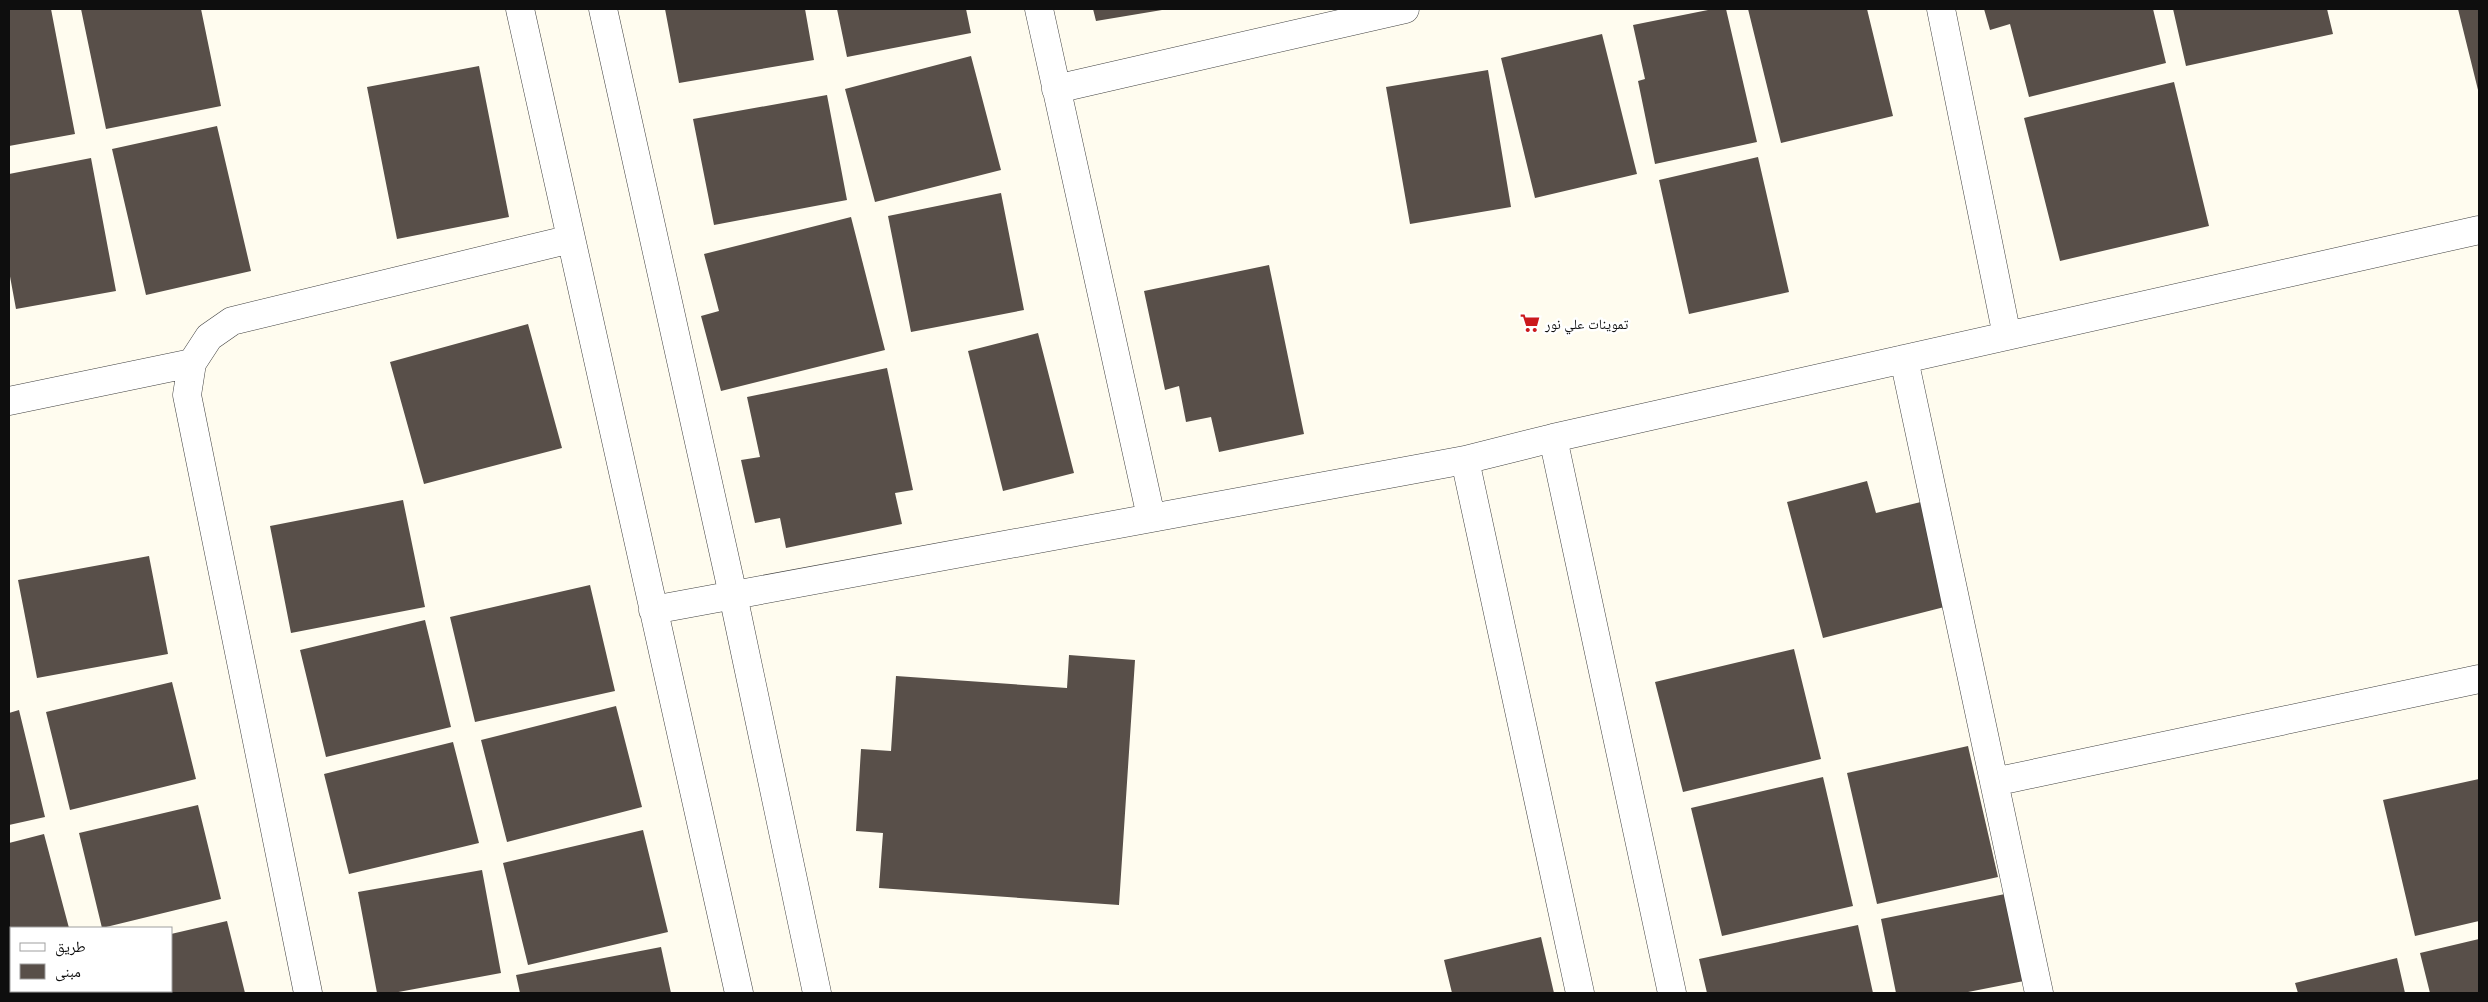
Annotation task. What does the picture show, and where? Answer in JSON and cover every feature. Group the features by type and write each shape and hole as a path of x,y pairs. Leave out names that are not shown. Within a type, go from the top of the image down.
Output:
{"street":[{"path":"520,9 738,993"},
{"path":"603,9 733,594 817,993"},
{"path":"1039,9 1151,518"},
{"path":"1056,89 1405,9"},
{"path":"1941,9 2007,336"},
{"path":"653,610 1466,460 1553,438 2479,230"},
{"path":"308,993 187,394 192,363 210,337 232,321 571,239"},
{"path":"1904,359 2039,993"},
{"path":"9,401 192,363"},
{"path":"1553,438 1672,993"},
{"path":"1466,460 1580,993"},
{"path":"1994,782 2479,680"}],"building":[{"path":"9,9 51,9 75,134 9,146"},
{"path":"81,9 201,9 221,106 106,129"},
{"path":"665,9 805,9 814,60 679,83"},
{"path":"837,9 966,9 971,33 847,57"},
{"path":"1093,9 1162,9 1162,10 1096,21"},
{"path":"1713,9 1726,9 1757,142 1655,164 1638,81 1645,79 1633,25"},
{"path":"1748,9 1867,9 1893,116 1781,143"},
{"path":"1984,9 2153,9 2166,63 2029,97 2010,24 1990,30"},
{"path":"2173,9 2327,9 2333,34 2186,66"},
{"path":"2458,9 2479,9 2479,94"},
{"path":"1602,34 1637,174 1535,198 1501,58"},
{"path":"971,56 1001,170 875,202 845,89"},
{"path":"479,66 509,217 397,239 367,87"},
{"path":"1488,70 1511,207 1410,224 1386,87"},
{"path":"2174,82 2209,226 2060,261 2024,118"},
{"path":"827,95 847,200 714,225 693,119"},
{"path":"217,126 251,271 146,295 112,149"},
{"path":"1758,157 1789,292 1689,314 1659,180"},
{"path":"91,158 116,291 16,309 9,271 9,174"},
{"path":"1001,193 1024,310 911,332 888,216"},
{"path":"851,217 885,350 721,391 701,316 719,311 704,254"},
{"path":"1269,265 1304,434 1219,452 1211,417 1186,422 1179,386 1165,390 1144,291"},
{"path":"528,324 562,448 424,484 390,362"},
{"path":"1038,333 1074,473 1003,491 968,351"},
{"path":"887,368 913,490 895,493 902,524 786,548 780,518 755,523 741,460 760,457 747,397"},
{"path":"1867,481 1876,513 1933,499 1960,603 1823,638 1787,502"},
{"path":"403,500 425,607 291,633 270,526"},
{"path":"149,556 168,654 37,678 18,580"},
{"path":"590,585 615,691 475,722 450,617"},
{"path":"425,620 451,727 326,757 300,650"},
{"path":"1794,649 1821,759 1683,792 1655,682"},
{"path":"1069,655 1135,660 1119,905 879,888 883,833 856,831 861,749 891,751 896,676 1067,688"},
{"path":"172,682 196,779 70,810 46,712"},
{"path":"616,706 642,807 507,842 481,740"},
{"path":"19,710 45,817 9,825 9,713"},
{"path":"453,742 479,843 349,874 324,774"},
{"path":"1968,746 1998,877 1877,904 1847,773"},
{"path":"1823,777 1853,906 1722,936 1691,808"},
{"path":"2479,779 2479,921 2415,936 2383,800"},
{"path":"198,805 221,899 102,927 79,833"},
{"path":"643,830 668,932 528,965 503,863"},
{"path":"44,834 69,927 10,927 9,955 9,843"},
{"path":"482,870 501,973 393,993 377,993 358,892"},
{"path":"2010,893 2029,980 1963,993 1896,993 1881,919"},
{"path":"227,921 245,993 106,993 172,992 172,934"},
{"path":"1858,925 1873,993 1707,993 1699,959"},
{"path":"1541,937 1554,993 1452,993 1444,960"},
{"path":"2479,939 2479,993 2430,993 2420,953"},
{"path":"661,947 671,993 520,993 516,975"},
{"path":"2397,958 2405,993 2298,993 2295,983"},
{"path":"9,970 10,992 80,993 9,993"}],"place":[{"name":"تموينات علي نور","path":"1530,323"}]}
